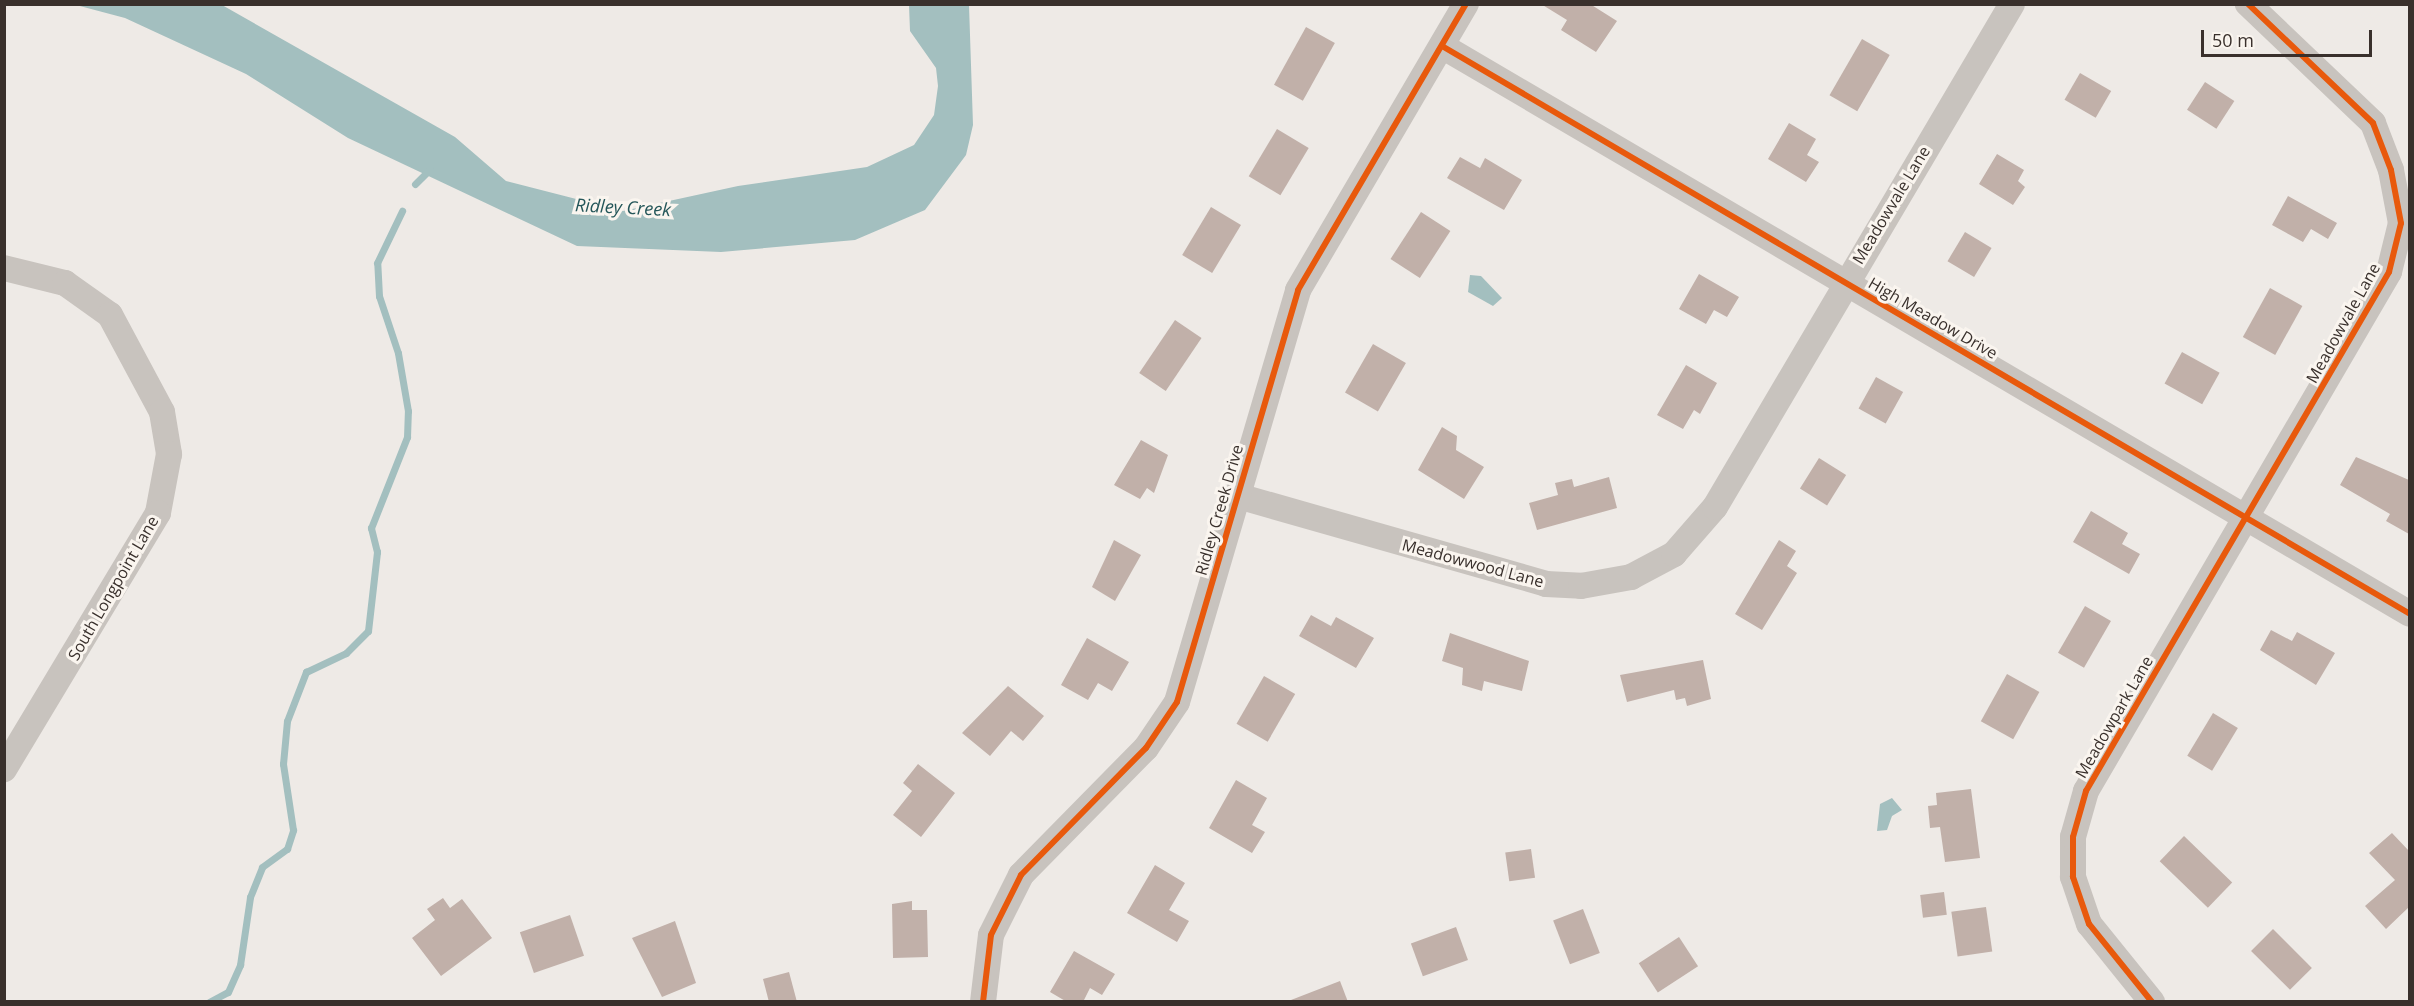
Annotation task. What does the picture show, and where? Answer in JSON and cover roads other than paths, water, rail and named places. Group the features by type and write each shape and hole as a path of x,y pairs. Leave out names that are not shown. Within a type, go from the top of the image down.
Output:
{"street":[{"name":"Ridley Creek Drive","path":"983,1002 991,935 1021,875 1146,748 1177,702 1298,290 1466,4"},
{"name":"Meadowvale Lane","path":"1844,282 2012,4"},
{"name":"Meadowvale Lane","path":"2248,4 2373,123 2391,170 2401,223 2389,272 2249,515"},
{"name":"High Meadow Drive","path":"1442,46 1844,282 2249,515 2409,614"},
{"name":"South Longpoint Lane","path":"4,268 65,283 110,315 135,356 162,412 169,454 158,513 4,769"},
{"name":"Meadowwood Lane","path":"1238,496 1546,584 1581,586 1631,577 1674,554 1715,507 1844,282"},
{"name":"Meadowpark Lane","path":"2152,1002 2089,924 2073,877 2073,837 2086,791 2249,515"}],"water":[{"path":"76,5 222,5 455,137 506,181 623,211 738,186 867,167 914,145 934,115 938,86 936,68 910,31 909,5 969,5 973,125 966,155 925,210 855,240 721,252 577,246 348,138 246,74 125,18"},
{"path":"1470,275 1481,276 1502,298 1493,306 1468,292"},
{"path":"1892,798 1902,810 1892,816 1887,830 1877,831 1880,804"}],"waterway":[{"path":"415,184 430,169"},
{"path":"209,1002 228,992 240,965 250,897 262,867 287,849 293,830 283,764 287,721 306,672 346,653 368,631 377,552 371,528 407,437 408,411 398,353 379,296 377,263 402,211"}],"water label":[{"name":"Ridley Creek","path":"623,207"}]}
